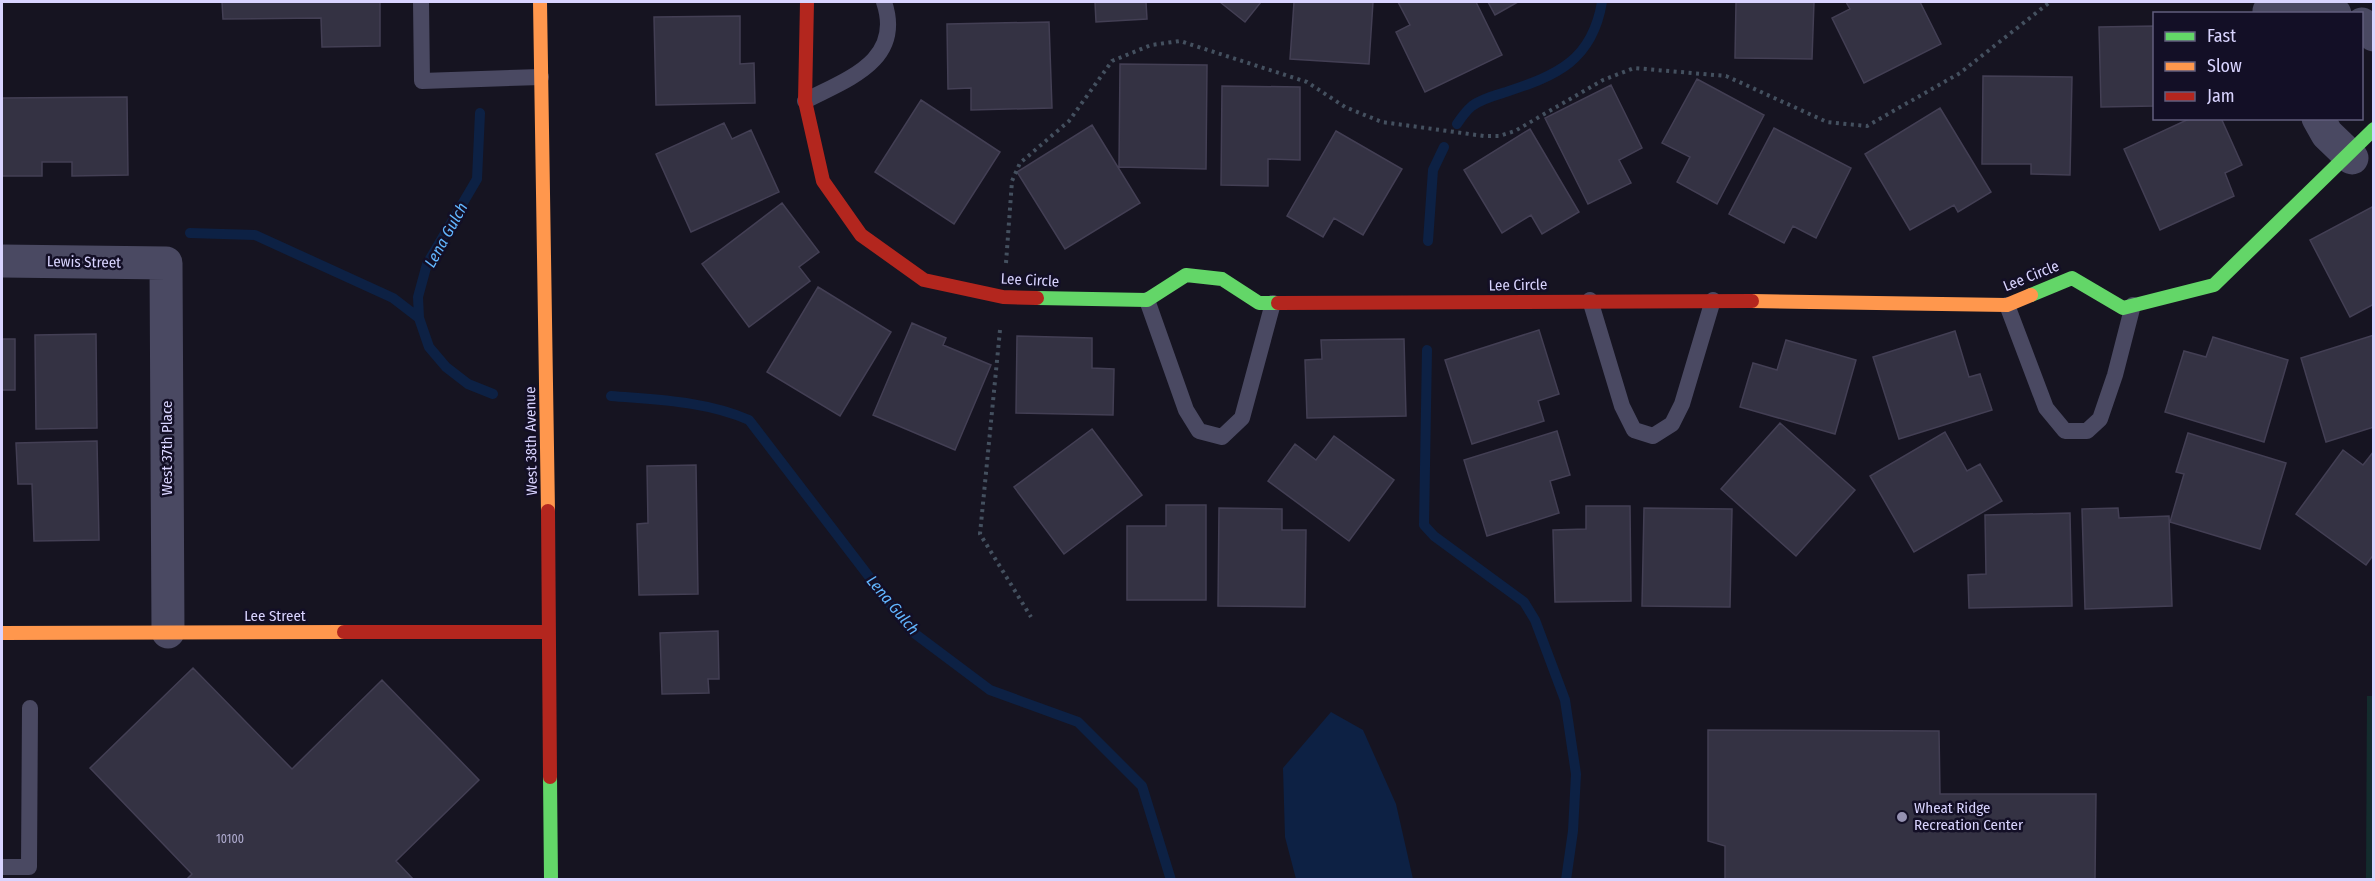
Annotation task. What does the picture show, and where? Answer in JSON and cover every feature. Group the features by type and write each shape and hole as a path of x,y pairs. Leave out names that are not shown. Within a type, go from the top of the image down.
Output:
{"street":[{"name":"West 38th Avenue","path":"540,2 547,344 551,879"},
{"name":"Lee Circle","path":"807,2 805,101 823,181 861,235 924,280 1003,297 1147,300 1186,275 1222,279 1259,303 1713,300 2007,305 2072,278 2123,308 2214,285 2350,156 2373,129"},
{"path":"2269,12 2288,2"},
{"path":"2306,2 2330,12"},
{"path":"2319,120 2328,134 2350,156"},
{"name":"Lewis Street","path":"2,261 166,263"},
{"name":"West 37th Place","path":"166,263 168,632"},
{"name":"Lee Street","path":"2,633 549,632"}],"lane":[{"path":"421,2 422,81 541,77"},
{"path":"805,101 868,67 882,52 888,30 884,2"},
{"path":"1147,300 1186,410 1199,431 1222,436 1242,418 1273,303"},
{"path":"1590,300 1622,406 1634,430 1653,436 1672,424 1682,404 1713,300"},
{"path":"2007,305 2046,408 2065,431 2087,431 2100,419 2115,375 2133,305"},
{"path":"2,867 29,873 30,708"}],"path":[{"path":"1031,617 980,534 1012,181 1020,163 1069,121 1112,61 1151,45 1179,41 1307,82 1345,107 1382,122 1484,136 1515,131 1604,80 1634,68 1726,76 1827,122 1867,126 1960,74 2050,2"}],"green space":[{"path":"2367,696 2374,696 2373,880 2366,879"}],"water":[{"path":"1331,712 1363,730 1396,804 1413,879 1296,879 1285,837 1283,768"}],"building":[{"path":"222,2 380,2 380,46 322,47 321,18 223,19"},
{"path":"1095,2 1146,2 1147,19 1096,22"},
{"path":"1220,2 1261,2 1245,22"},
{"path":"1294,2 1373,2 1369,64 1290,59"},
{"path":"1398,2 1476,2 1502,55 1425,92 1396,32 1410,25"},
{"path":"1488,2 1518,2 1495,15"},
{"path":"1736,2 1814,2 1812,59 1735,58"},
{"path":"1846,2 1920,2 1941,44 1864,83 1832,18 1850,9"},
{"path":"740,16 740,64 754,63 755,103 656,105 654,17"},
{"path":"1049,22 1052,108 971,110 971,88 948,89 947,24"},
{"path":"2153,26 2153,106 2101,107 2099,27"},
{"path":"1120,64 1207,65 1206,169 1119,167"},
{"path":"1983,76 2072,77 2070,175 2031,174 2031,164 1982,164"},
{"path":"1697,79 1764,115 1717,204 1677,182 1690,157 1662,143"},
{"path":"1611,85 1642,148 1619,160 1631,183 1588,204 1545,118"},
{"path":"1222,86 1300,87 1300,160 1268,159 1268,186 1221,185"},
{"path":"127,97 128,175 72,176 72,162 42,162 42,176 2,176 2,98"},
{"path":"921,100 1000,152 954,224 875,172"},
{"path":"1940,108 1991,192 1958,212 1954,205 1910,230 1865,154"},
{"path":"2187,120 2222,120 2242,165 2225,173 2234,196 2160,230 2124,149"},
{"path":"724,123 732,139 751,130 779,192 691,232 656,154"},
{"path":"1092,125 1140,203 1065,249 1017,172"},
{"path":"1774,128 1851,168 1816,238 1793,226 1784,243 1729,214"},
{"path":"1530,129 1579,212 1542,234 1531,215 1502,233 1464,170"},
{"path":"1336,131 1402,169 1363,235 1334,218 1323,237 1287,216"},
{"path":"782,203 819,252 799,267 810,281 749,327 702,264"},
{"path":"2374,206 2374,304 2350,317 2310,240"},
{"path":"818,287 891,332 840,416 767,372"},
{"path":"912,323 946,338 943,345 991,365 955,450 873,415"},
{"path":"1539,330 1559,394 1538,401 1544,421 1472,444 1445,360"},
{"path":"1955,331 1969,377 1980,374 1992,410 1899,439 1873,357"},
{"path":"96,334 97,428 36,429 35,335"},
{"path":"2374,335 2374,427 2326,442 2301,358"},
{"path":"1017,336 1092,338 1092,368 1114,369 1113,415 1016,413"},
{"path":"2213,337 2288,360 2264,442 2165,412 2184,351 2206,357"},
{"path":"2,339 15,339 15,390 2,390"},
{"path":"1404,339 1406,416 1307,418 1305,360 1322,359 1321,340"},
{"path":"1786,340 1856,360 1835,434 1740,407 1753,363 1777,370"},
{"path":"1780,423 1855,490 1796,556 1721,489"},
{"path":"1092,429 1142,495 1064,554 1014,487"},
{"path":"1557,431 1570,475 1550,481 1559,513 1487,536 1464,460"},
{"path":"1945,432 1967,471 1980,464 2002,501 1914,552 1870,476"},
{"path":"2188,433 2286,463 2260,549 2170,522 2184,474 2176,472"},
{"path":"1334,436 1394,480 1349,541 1268,481 1295,444 1316,460"},
{"path":"97,441 99,540 34,541 32,484 18,484 16,443"},
{"path":"2343,450 2363,465 2374,451 2374,554 2366,565 2296,514"},
{"path":"696,465 698,594 639,595 637,524 648,523 647,466"},
{"path":"1166,505 1206,505 1206,600 1127,600 1127,526 1166,526"},
{"path":"1586,506 1630,506 1631,601 1555,602 1553,530 1586,529"},
{"path":"1219,508 1282,509 1282,530 1306,530 1305,607 1218,606"},
{"path":"1644,508 1732,509 1730,607 1642,606"},
{"path":"2118,508 2119,518 2169,516 2172,606 2085,609 2082,509"},
{"path":"2070,513 2072,606 1969,608 1968,575 1986,574 1985,515"},
{"path":"718,631 719,679 708,679 709,693 662,694 660,633"},
{"path":"193,668 292,769 382,680 479,780 396,861 414,880 186,880 192,874 90,768"},
{"name":"Wheat Ridge Recreation Center","path":"1708,730 1939,731 1940,794 2096,794 2095,880 1725,880 1725,846 1708,841"}],"waterway":[{"path":"1457,124 1470,108 1480,101 1541,79 1569,63 1590,39 1602,2"},
{"name":"Lena Gulch","path":"480,113 477,179 427,264 418,297 419,318 429,347 446,367 468,384 493,394"},
{"path":"1428,241 1433,170 1444,147"},
{"path":"190,233 255,235 393,298 419,318"},
{"path":"1427,350 1424,525 1434,536 1524,602 1535,620 1565,700 1576,774 1573,831 1566,880"},
{"name":"Lena Gulch","path":"611,396 699,405 749,420 910,630 990,690 1078,722 1142,786 1171,880"}],"traffic: fast":[{"path":"2031,295 2072,278 2123,308 2214,285 2374,129"},
{"path":"1037,298 1147,300 1186,275 1222,279 1259,303 1278,303"},
{"path":"550,777 551,880"}],"traffic: slow":[{"path":"540,2 548,511"},
{"path":"1752,301 2007,305 2031,295"},
{"path":"2,633 344,632"}],"traffic: jam":[{"path":"807,2 805,101 823,181 861,235 924,280 1003,297 1037,298"},
{"path":"1278,303 1752,301"},
{"path":"548,511 550,777"},
{"path":"344,632 549,632"}],"place":[{"name":"Wheat Ridge Recreation Center","path":"1902,817"}]}
